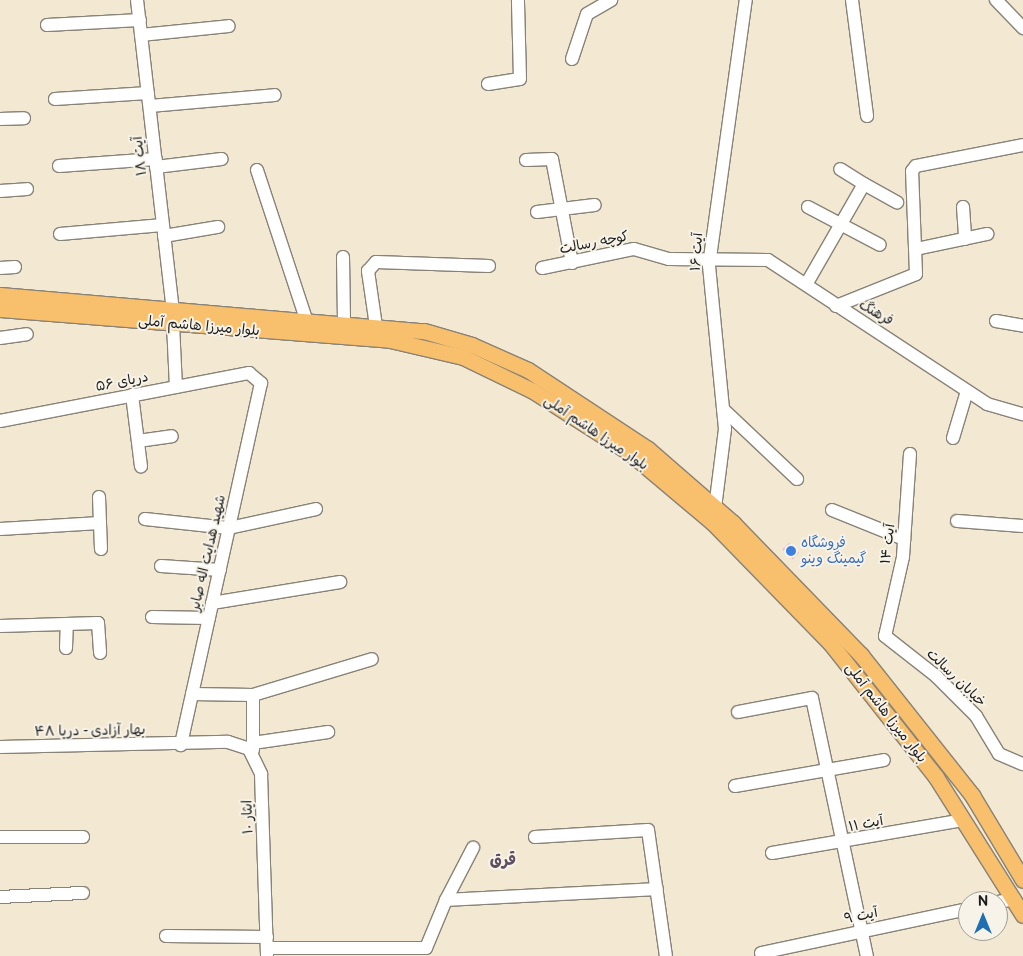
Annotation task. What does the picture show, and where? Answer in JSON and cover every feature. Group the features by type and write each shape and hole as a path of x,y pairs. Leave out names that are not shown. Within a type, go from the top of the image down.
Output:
{"main road":[{"name":"بلوار میرزا هاشم آملی","path":"0,295 173,316"},
{"name":"بلوار میرزا هاشم آملی","path":"0,309 173,316 285,325 390,340 463,357 533,391 630,453 776,577 861,655 960,780 1023,880"},
{"name":"بلوار میرزا هاشم آملی","path":"285,325 306,320 344,322 424,331 472,345 528,370 648,449 715,508 776,577 831,644 964,820 1015,899 1023,915"}],"street":[{"name":"آیت ۱۸","path":"137,0 173,316 176,387"},
{"path":"488,84 520,79 518,0"},
{"path":"572,59 587,14 612,0"},
{"name":"آیت ۱۶","path":"715,508 723,409 710,259 746,0"},
{"path":"852,0 867,116"},
{"path":"996,0 1023,28"},
{"path":"46,25 140,20"},
{"path":"142,35 229,26"},
{"path":"55,99 148,93"},
{"path":"150,106 275,95"},
{"path":"0,119 24,118"},
{"path":"836,306 916,274 912,171 916,166 1023,144"},
{"path":"59,166 222,159"},
{"path":"526,160 552,159 572,263"},
{"path":"840,169 897,202"},
{"path":"257,170 306,320"},
{"path":"807,283 864,184"},
{"path":"0,191 27,189"},
{"path":"536,212 595,205"},
{"path":"808,206 880,245"},
{"path":"963,207 965,238"},
{"path":"60,234 218,228"},
{"path":"916,249 987,234"},
{"name":"کوچه رسالت","path":"542,268 634,250 669,259 710,259"},
{"path":"343,257 344,322"},
{"name":"فرهنگ","path":"710,259 768,260 807,283 836,306 987,404 1023,414"},
{"path":"376,326 368,272 376,262 489,266"},
{"path":"0,268 15,267"},
{"path":"996,321 1023,326"},
{"path":"0,338 27,334"},
{"name":"دریای ۵۶","path":"0,421 249,373"},
{"name":"شهید هدایت اله صابر","path":"181,745 261,383 249,373"},
{"path":"953,438 966,391"},
{"path":"132,396 141,466"},
{"path":"723,409 797,478"},
{"path":"138,441 172,436"},
{"name":"آيت ۱۴","path":"885,636 904,539 910,454"},
{"path":"99,497 101,549"},
{"path":"145,519 229,528 316,509"},
{"path":"832,510 904,539"},
{"path":"957,521 1023,526"},
{"path":"0,529 100,523"},
{"path":"161,566 220,570"},
{"path":"212,603 340,582"},
{"path":"152,617 209,618"},
{"path":"0,626 98,623 100,653"},
{"path":"66,648 67,624"},
{"name":"خیابان رسالت","path":"885,636 936,676 976,716 999,754 1023,764"},
{"path":"192,694 253,695 372,659"},
{"name":"ایثار ۱۰","path":"253,695 253,748 261,774 267,947"},
{"path":"738,712 812,698 867,956"},
{"path":"181,745 228,742 253,748 328,732"},
{"name":"بهار آزادی - دریا ۴۸","path":"0,747 181,745"},
{"path":"735,786 884,760"},
{"name":"آیت ۱۱","path":"772,854 843,843 964,820"},
{"path":"535,837 648,830 666,956"},
{"path":"0,837 83,837"},
{"path":"166,936 267,947 426,948 446,900 473,848"},
{"path":"446,900 657,889"},
{"path":"0,897 83,893"},
{"path":"1008,900 1015,899"},
{"name":"آیت ۹","path":"761,953 958,911"}],"building":[{"name":"فروشگاه گیمینگ وینو","path":"789,543 799,553 793,559 783,549"}],"place":[{"name":"فروشگاه گیمینگ وینو","path":"791,551"}],"district":[{"name":"قرق","path":"503,861"}]}
